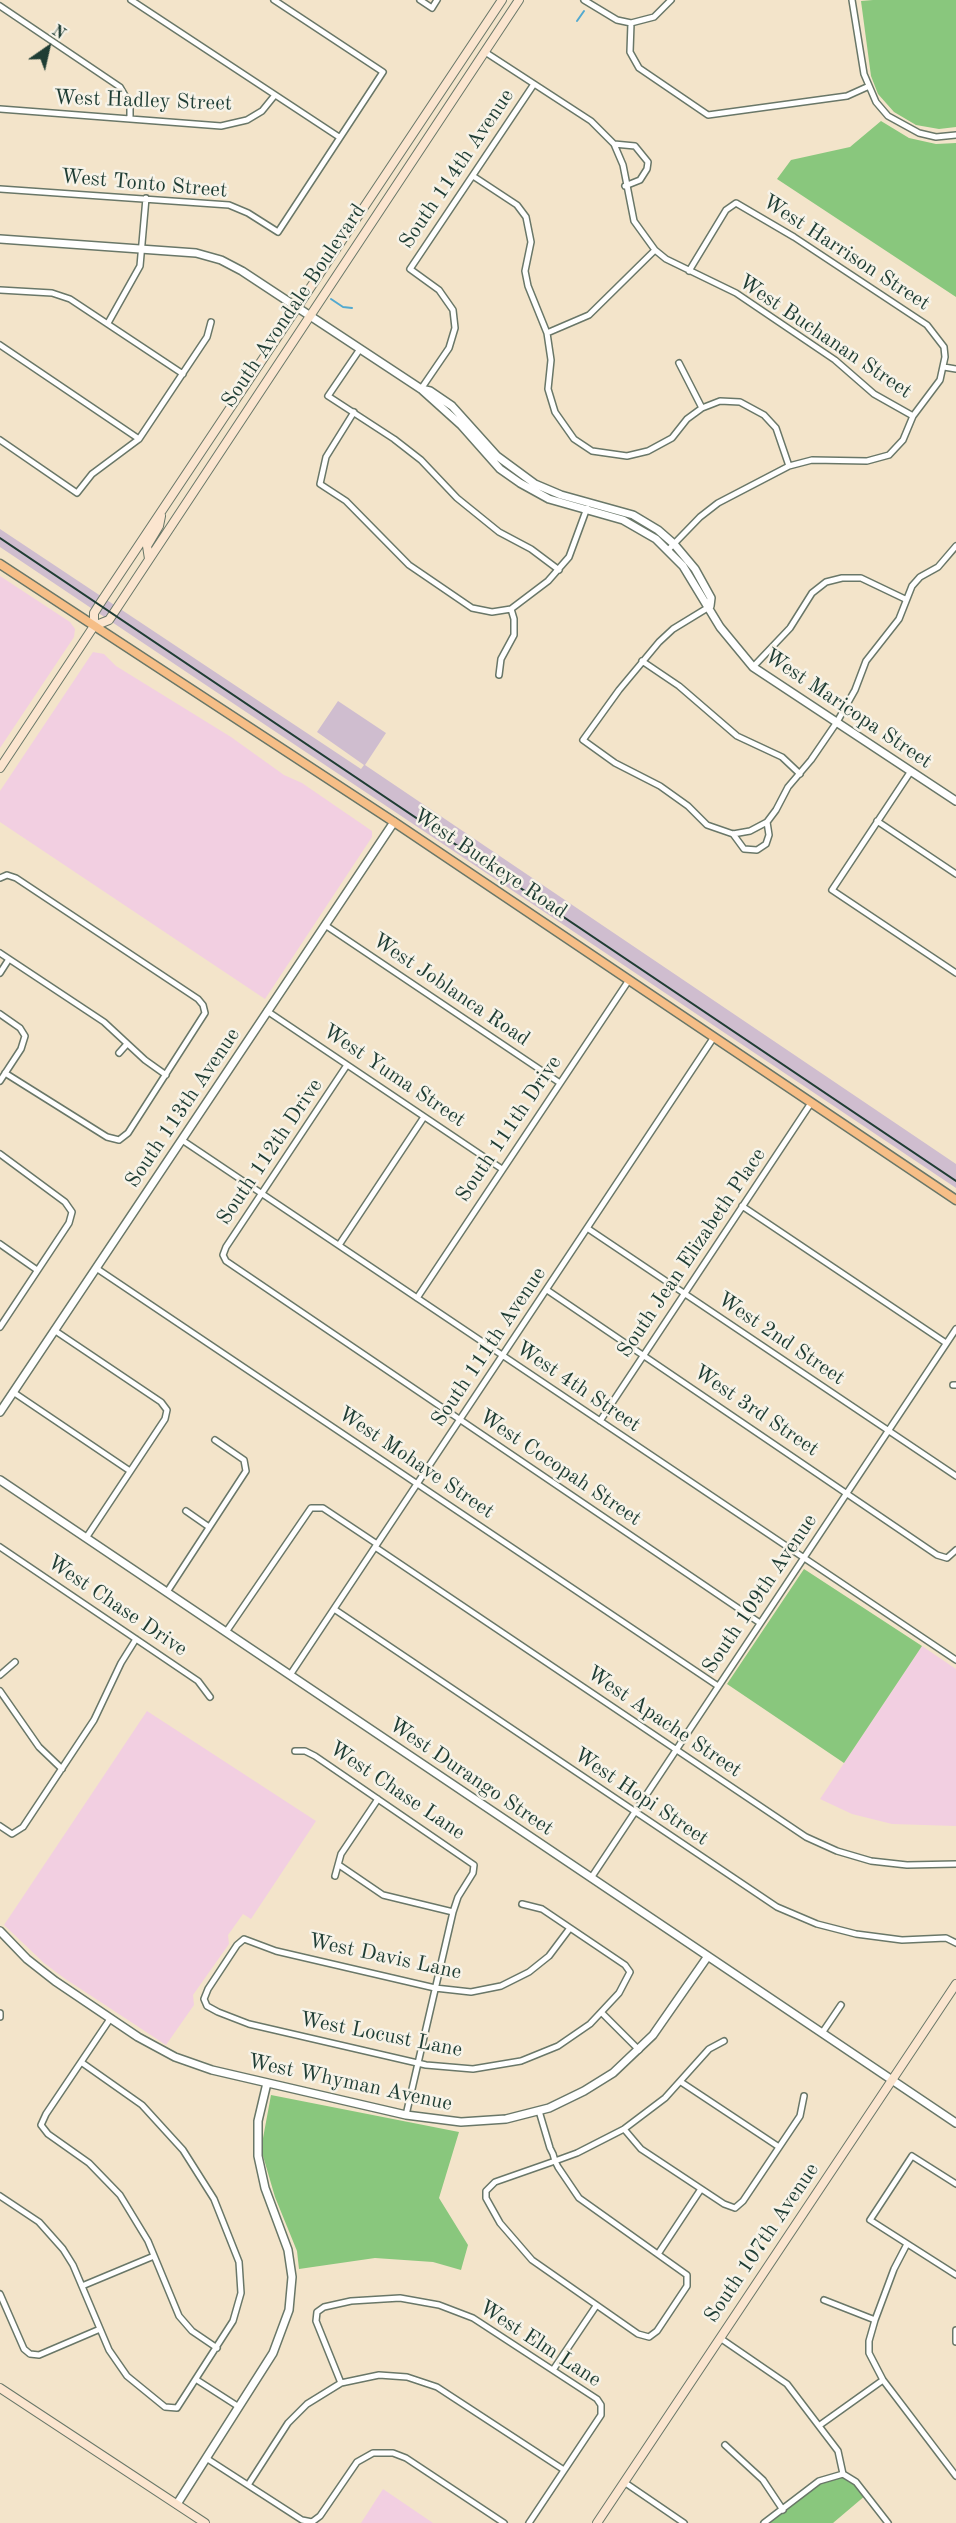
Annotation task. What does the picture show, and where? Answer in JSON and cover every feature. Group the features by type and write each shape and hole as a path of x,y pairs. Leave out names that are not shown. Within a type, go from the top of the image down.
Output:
{"main road":[{"name":"South Avondale Boulevard","path":"0,768 94,626 94,613 502,0"},
{"name":"South Avondale Boulevard","path":"94,626 109,620 519,0"},
{"path":"149,559 147,546 159,526 162,511"},
{"name":"West Buckeye Road","path":"0,564 394,822 956,1200"},
{"name":"South 107th Avenue","path":"597,2523 956,1984"},
{"path":"0,2388 206,2523"}],"street":[{"path":"132,0 339,137 383,72 274,0"},
{"path":"420,0 432,8 437,0"},
{"path":"584,0 602,12 631,23 654,17 671,0"},
{"path":"852,0 867,87 876,102 903,126 936,136 956,135"},
{"path":"0,6 120,87 130,104 129,119"},
{"path":"631,23 629,44 633,62 646,76 708,115 847,96 867,87"},
{"name":"West Buchanan Street","path":"485,52 591,121 614,144 623,165 625,186 634,221 655,250 689,271 736,294 836,360 874,394 914,416"},
{"name":"South 114th Avenue","path":"421,389 449,348 455,328 453,310 439,290 410,270 534,84"},
{"name":"West Hadley Street","path":"0,109 221,126 238,124 262,111 275,94"},
{"name":"West Tonto Street","path":"0,189 229,205 248,213 278,232 339,137"},
{"name":"West Buchanan Street","path":"614,144 635,146 648,162 640,180 625,186"},
{"path":"473,176 517,205 526,217 531,242 525,271 528,286 547,333 551,360 548,389 555,412 574,439 592,451 627,456 648,451 672,438 687,419 702,408 720,401 740,402 764,415 776,428 789,466"},
{"path":"108,323 133,283 143,249 146,198"},
{"name":"West Harrison Street","path":"689,271 726,210 736,203 794,237 927,325 944,347 944,367"},
{"name":"West Maricopa Street","path":"0,239 196,253 221,260 421,389 426,397 462,425 483,452 511,477 549,499 587,506 633,524 671,547 733,646 753,667 956,801"},
{"path":"547,333 589,315 655,250"},
{"path":"0,290 52,293 70,299 183,374"},
{"path":"0,440 77,493 92,474 139,439 207,337 211,322"},
{"path":"0,345 139,439"},
{"path":"360,349 328,396 421,460 457,498 499,532 531,549 559,570"},
{"path":"679,363 702,408"},
{"path":"671,547 700,517 718,503 789,466 812,460 878,459 897,449 914,416 940,380 944,367 956,369"},
{"path":"354,412 326,457 320,484 346,501 397,554 425,577 472,608 492,612 511,609 532,595 559,570 577,540 587,506"},
{"path":"710,606 674,629 642,661 583,740 615,763 660,786 688,806 707,825 733,834 750,831 767,822 788,787 837,722 855,690 866,661 899,619 905,599 920,577 938,567 956,546"},
{"path":"753,667 790,628 812,593 826,582 842,578 861,578 905,599"},
{"path":"499,675 501,659 514,635 514,619 511,609"},
{"path":"642,661 687,692 737,736 782,758 800,774"},
{"path":"911,771 832,890 956,973"},
{"path":"877,821 956,874"},
{"name":"South 113th Avenue","path":"0,1412 394,822"},
{"path":"733,834 744,849 757,850 766,844 769,835 767,822"},
{"path":"0,878 7,875 16,878 198,999 205,1009 202,1020 128,1133 119,1140 107,1137 5,1073"},
{"name":"West Joblanca Road","path":"325,925 560,1083"},
{"path":"0,953 104,1022 166,1075"},
{"path":"0,973 9,959"},
{"name":"South 111th Drive","path":"417,1298 628,980"},
{"name":"West Yuma Street","path":"267,1011 502,1169"},
{"path":"0,1014 20,1028 25,1036 21,1049 0,1081"},
{"name":"South 111th Avenue","path":"290,1675 714,1037"},
{"path":"119,1053 127,1044"},
{"name":"South 112th Drive","path":"224,1258 226,1246 347,1065"},
{"name":"South Jean Elizabeth Place","path":"600,1421 811,1103"},
{"path":"339,1245 424,1117"},
{"name":"West 4th Street","path":"182,1140 956,1660"},
{"path":"0,1154 66,1202 72,1212 69,1223 0,1327"},
{"path":"742,1206 946,1343"},
{"name":"West 2nd Street","path":"587,1228 956,1476"},
{"path":"0,1244 38,1270"},
{"name":"West Cocopah Street","path":"224,1258 231,1266 760,1623"},
{"name":"West Mohave Street","path":"96,1268 718,1686"},
{"name":"West 3rd Street","path":"547,1290 937,1555 947,1558 956,1550"},
{"name":"South 109th Avenue","path":"591,1878 956,1329"},
{"path":"54,1330 161,1402 167,1410 165,1419 86,1538"},
{"path":"13,1392 130,1471"},
{"path":"167,1592 245,1474 247,1465 242,1458 215,1440"},
{"name":"West Durango Street","path":"0,1480 891,2081"},
{"name":"West Apache Street","path":"226,1632 306,1513 313,1507 323,1508 799,1833 837,1851 888,1863 956,1864"},
{"path":"186,1511 209,1527"},
{"name":"West Chase Drive","path":"0,1547 198,1681 210,1697"},
{"name":"West Hopi Street","path":"334,1609 760,1897 807,1920 874,1937 945,1938 956,1943"},
{"path":"0,1826 15,1834 23,1827 98,1713 121,1663 136,1639"},
{"path":"0,1675 15,1662"},
{"path":"0,1691 39,1747 62,1769"},
{"name":"West Chase Lane","path":"295,1751 315,1756 470,1860 474,1868 453,1912"},
{"path":"335,1876 341,1854 378,1799"},
{"path":"339,1865 383,1895 453,1912 406,2115"},
{"path":"522,1904 537,1907 570,1928"},
{"name":"West Locust Lane","path":"204,2000 207,2006 218,2012 249,2024 418,2063 473,2069 521,2061 566,2041 602,2013 619,1993 630,1972 625,1965 570,1928"},
{"name":"West Davis Lane","path":"204,2000 208,1989 237,1945 244,1939 270,1950 435,1988 471,1992 508,1983 543,1962 570,1928"},
{"name":"West Whyman Avenue","path":"0,1931 41,1971 155,2048 184,2061 406,2115 461,2122 506,2119 539,2111 584,2091 613,2073 639,2050 666,2019 708,1956"},
{"path":"822,2033 841,2005"},
{"path":"602,2013 639,2050"},
{"path":"110,2019 46,2114 41,2125 48,2134 89,2163 113,2187 138,2221 183,2321 217,2348"},
{"path":"539,2111 555,2161 569,2186 585,2203 685,2272 689,2278 687,2286 657,2331 649,2337 638,2334 549,2274 518,2246 485,2195 487,2188 495,2182 555,2161 590,2148 624,2129 656,2106 681,2082 709,2049 724,2041"},
{"path":"0,2196 32,2217 51,2234 69,2257 113,2357 128,2376 154,2399 174,2409 182,2404 233,2321 241,2293 240,2269 234,2247 214,2199 189,2157 149,2112 81,2062"},
{"path":"891,2081 956,2123"},
{"path":"681,2082 779,2147"},
{"path":"177,2504 278,2344 287,2319 292,2292 292,2270 287,2243 265,2188 258,2162 257,2127 267,2083"},
{"path":"624,2129 641,2149 724,2204 735,2208 743,2201 802,2111 804,2096"},
{"path":"956,2184 912,2156 870,2220 956,2275"},
{"path":"658,2254 701,2189"},
{"path":"907,2244 894,2269 875,2320 869,2342 869,2353 883,2380 956,2476"},
{"path":"82,2286 154,2256"},
{"path":"0,2295 24,2349 30,2354 39,2355 100,2329"},
{"name":"West Elm Lane","path":"341,2383 316,2321 317,2312 333,2304 370,2298 400,2298 429,2303 481,2323 597,2399 602,2408 599,2418 564,2470"},
{"path":"824,2300 875,2320"},
{"path":"553,2370 596,2306"},
{"path":"720,2338 787,2384 838,2451 843,2474 856,2482 888,2523"},
{"path":"248,2485 294,2416 314,2398 341,2383 362,2377 388,2375 429,2383 564,2470 529,2523"},
{"path":"197,2380 239,2407"},
{"path":"820,2425 883,2380"},
{"path":"725,2445 763,2480 783,2510"},
{"path":"206,2458 302,2520 312,2522 320,2516 357,2462 373,2453 386,2452 406,2458 504,2523"},
{"path":"764,2523 819,2481 843,2474"},
{"path":"624,2482 684,2523"}],"shaded area":[{"path":"0,529 361,769 364,765 317,732 338,701 386,733 365,765 956,1164 956,1188 0,547"},
{"path":"0,576 70,622 75,629 74,637 0,748"},
{"path":"93,652 104,654 116,666 231,737 284,775 302,783 372,831 372,837 265,999 0,822 0,791"},
{"path":"922,1646 956,1669 956,1826 892,1824 852,1814 820,1799"},
{"path":"147,1711 316,1821 251,1919 243,1914 228,1935 229,1944 193,1995 194,2005 166,2045 64,1978 44,1963 4,1925"},
{"path":"383,2489 433,2523 361,2523"}],"green space":[{"path":"956,0 956,127 939,129 916,125 894,112 878,94 871,76 861,1"},
{"path":"881,121 909,138 936,144 956,143 956,297 777,179 791,160 850,147"},
{"path":"804,1569 922,1646 844,1763 727,1684"},
{"path":"271,2095 459,2132 439,2198 468,2245 461,2270 433,2262 375,2258 299,2269 297,2251 275,2197 261,2149"},
{"path":"843,2474 866,2495 833,2523 764,2523 819,2481"}],"waterway":[{"path":"577,21 584,11"},
{"path":"331,299 343,307 352,308"}],"railway":[{"path":"0,538 956,1181"}]}
